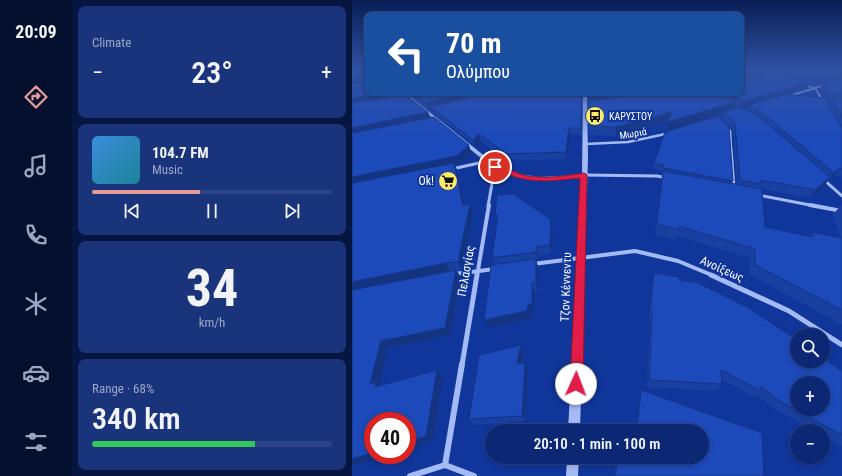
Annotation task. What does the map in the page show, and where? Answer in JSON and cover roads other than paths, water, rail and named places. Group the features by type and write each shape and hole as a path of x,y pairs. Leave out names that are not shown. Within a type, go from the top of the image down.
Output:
{"street":[{"path":"782,98 798,93"},
{"path":"818,93 823,102"},
{"path":"404,96 409,97 429,112 495,167 512,175 527,179 552,179 584,175 657,176 673,179"},
{"name":"Τζον Κέννεντυ","path":"574,424 586,144 585,96"},
{"path":"817,102 830,103"},
{"path":"584,107 592,107"},
{"path":"429,112 436,110"},
{"path":"432,122 439,120"},
{"path":"721,122 730,131 734,191 727,190"},
{"name":"Μωριά","path":"586,144 614,145 631,143 674,131"},
{"path":"450,170 488,161"},
{"name":"Πελασγίας","path":"445,465 495,167"},
{"path":"819,176 842,196"},
{"path":"757,195 842,211"},
{"name":"Ανοίξεως","path":"529,264 635,251 657,255 678,261 724,280 789,311 842,345"},
{"path":"451,275 499,269"},
{"path":"572,476 573,464"},
{"path":"410,476 445,465 474,476"}],"place":[{"name":"ΚΑΡΥΣΤΟΥ","path":"595,116"},
{"name":"Ok!","path":"448,181"}]}
